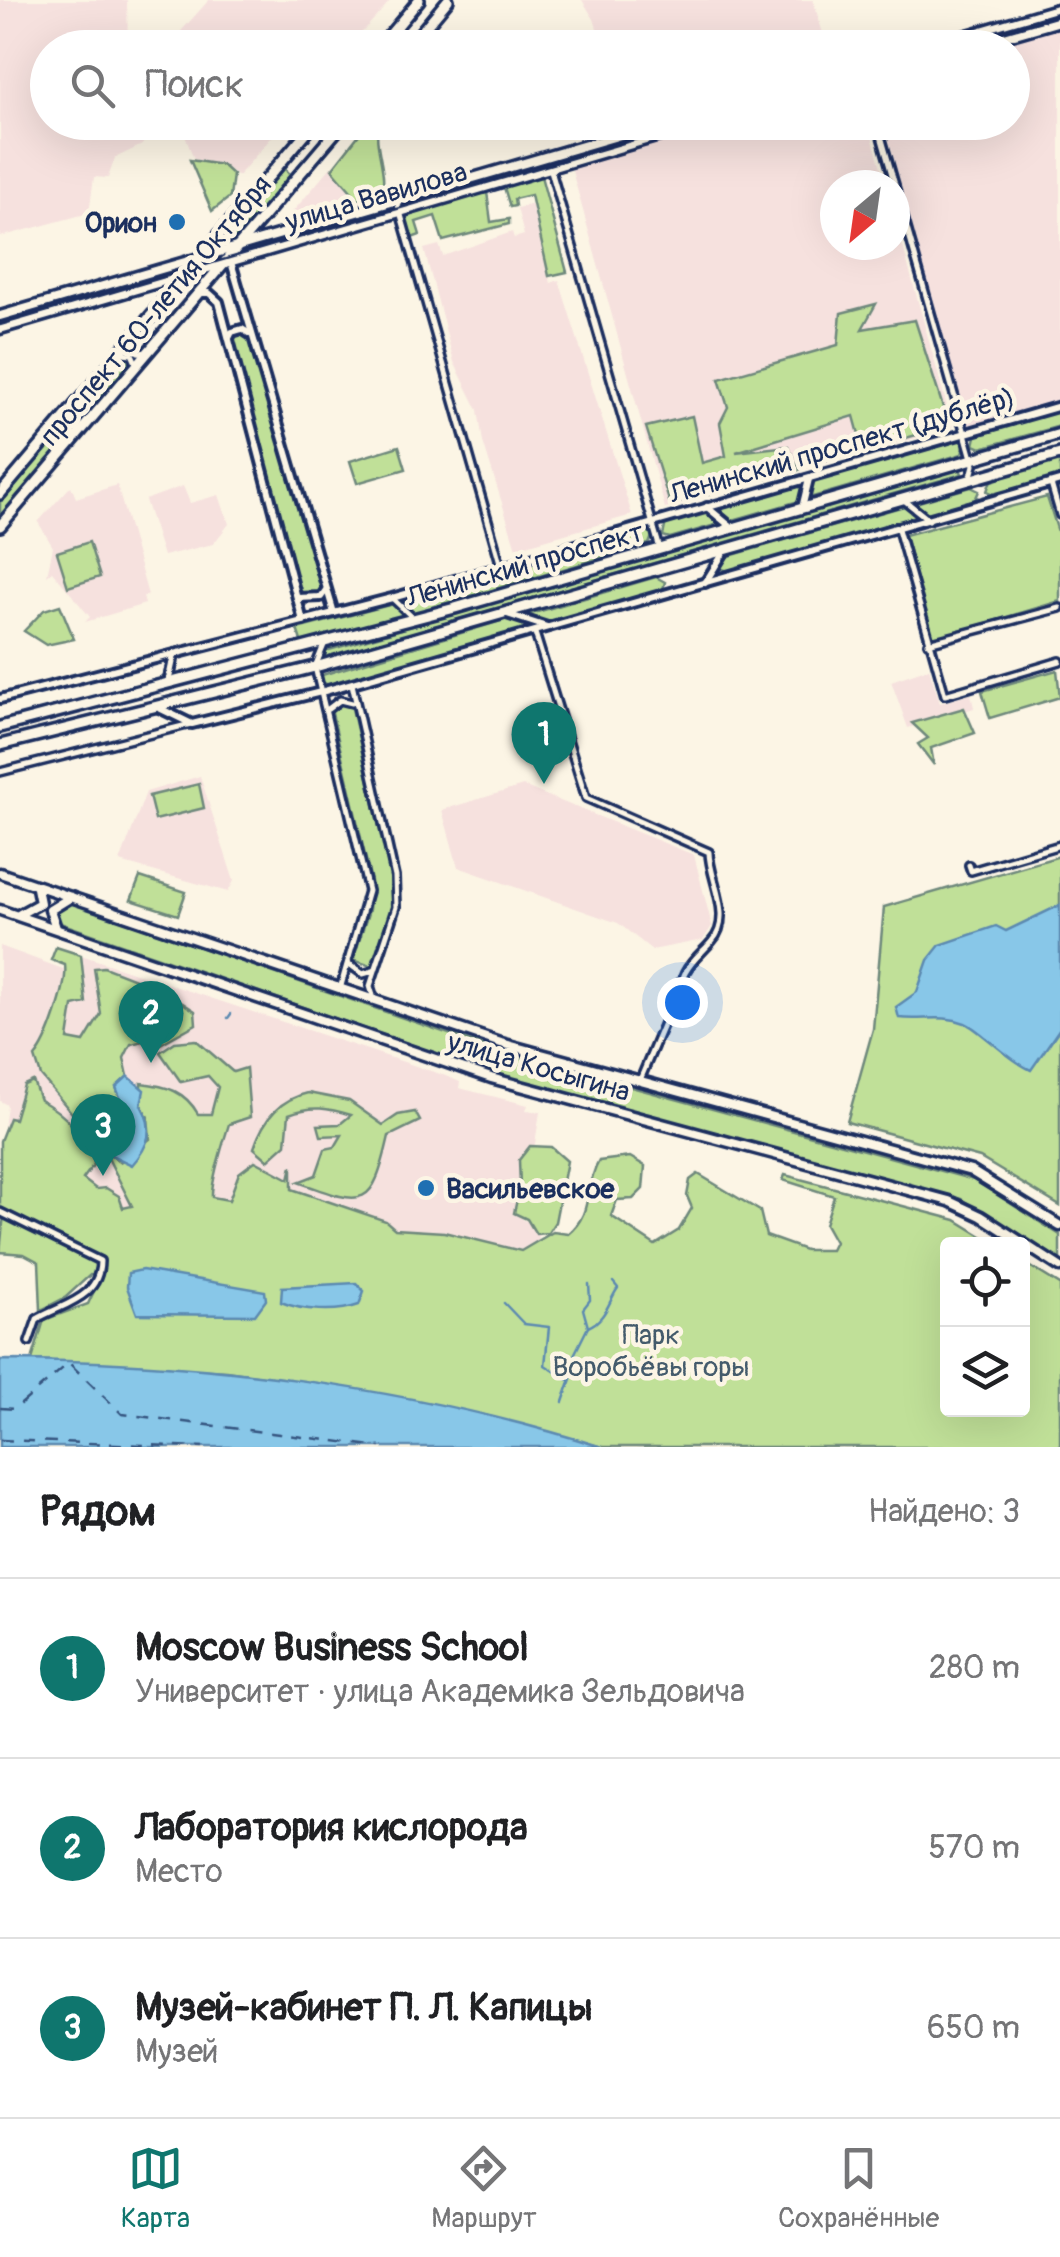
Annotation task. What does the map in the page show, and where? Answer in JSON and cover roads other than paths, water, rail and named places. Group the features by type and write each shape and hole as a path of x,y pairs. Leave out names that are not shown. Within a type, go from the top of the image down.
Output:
{"main road":[{"path":"394,30 420,0"},
{"path":"423,30 448,0"},
{"path":"986,30 1060,8"},
{"path":"1026,30 1060,20"},
{"name":"проспект 60-летия Октября","path":"0,494 301,140"},
{"name":"проспект 60-летия Октября","path":"0,526 329,140"},
{"name":"улица Вавилова","path":"0,316 606,140"},
{"name":"улица Вавилова","path":"0,329 646,140"},
{"path":"262,218 260,232 275,237"},
{"path":"146,287 158,292 160,306"},
{"name":"Ленинский проспект","path":"0,728 414,620 1060,434"},
{"name":"Ленинский проспект","path":"0,745 316,668 1060,454"},
{"name":"улица Косыгина","path":"0,874 502,1043 971,1171 1060,1226"},
{"path":"16,915 32,912 40,903 41,893 32,884"},
{"path":"58,930 50,922 50,910 71,897"},
{"name":"улица Косыгина","path":"0,910 491,1078 949,1201 981,1216 1060,1268"}],"street":[{"path":"882,140 890,170"},
{"path":"546,158 660,549"},
{"path":"397,201 501,566"},
{"path":"910,239 972,460 974,470 965,482"},
{"path":"227,263 334,613"},
{"path":"200,294 215,296 304,621"},
{"path":"225,328 242,328 247,322"},
{"path":"228,340 232,332 239,330 250,335"},
{"path":"134,337 138,352 151,352"},
{"path":"120,353 135,356 136,368"},
{"name":"Ленинский проспект (дублёр)","path":"0,699 392,598 1060,406"},
{"path":"802,508 809,478"},
{"path":"0,772 352,684 1056,482 1060,515"},
{"path":"904,500 930,520"},
{"path":"707,508 732,528"},
{"path":"898,529 944,694 1060,662"},
{"path":"704,584 726,550"},
{"path":"297,598 321,597 326,590"},
{"path":"392,598 414,620"},
{"path":"928,643 1060,608"},
{"path":"506,614 553,628"},
{"path":"535,633 586,798 709,852 721,920 715,938 692,959 640,1080"},
{"path":"328,642 316,657 316,668 368,891 340,989"},
{"path":"168,684 174,655"},
{"path":"352,684 354,705 385,817 394,877 396,907 370,991 376,1001"},
{"path":"327,713 331,704 340,700 354,705"},
{"path":"156,707 192,724"},
{"path":"970,865 971,871 1060,845"},
{"path":"349,961 352,970 363,974 375,970"},
{"path":"0,1212 96,1258 102,1266 76,1303 37,1319 29,1342"}],"water":[{"path":"1060,905 1060,1028 1031,1070 965,1023 899,1018 896,1007 917,992 928,960 940,945 996,926 1006,931"},
{"path":"128,1076 144,1090 141,1105 149,1130 143,1151 132,1165 109,1154 115,1124 125,1111 116,1087"},
{"path":"142,1270 265,1291 266,1300 255,1315 137,1314 127,1287 128,1273"},
{"path":"356,1283 364,1291 359,1305 350,1308 320,1310 281,1302 282,1287"},
{"path":"0,1360 151,1365 303,1381 454,1408 602,1447 0,1447"}],"waterway":[{"path":"228,1018 231,1014"},
{"path":"588,1327 599,1320 618,1288 613,1282"},
{"path":"563,1402 574,1370 569,1365 588,1327 583,1309 590,1300 589,1284"},
{"path":"504,1303 524,1324 549,1327 545,1365 570,1381"}],"tram line":[{"path":"998,30 1060,12"},
{"path":"0,325 633,140"}],"place":[{"name":"Орион","path":"177,222"},
{"name":"Moscow Business School","path":"544,784"},
{"name":"Лаборатория кислорода","path":"151,1063"},
{"name":"Музей-кабинет П. Л. Капицы","path":"103,1176"},
{"name":"Васильевское","path":"426,1188"}],"park label":[{"name":"Парк Воробьёвы горы","path":"651,1350"}]}
